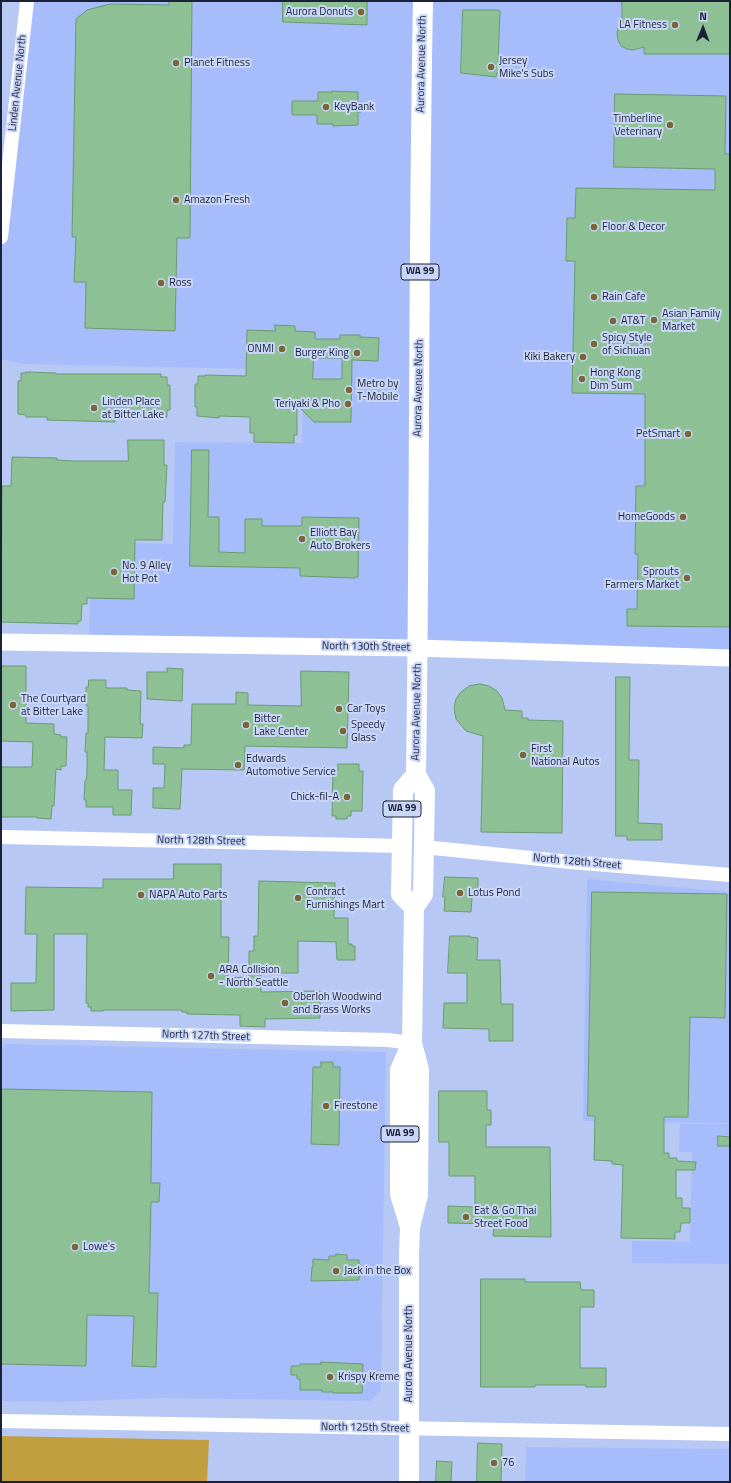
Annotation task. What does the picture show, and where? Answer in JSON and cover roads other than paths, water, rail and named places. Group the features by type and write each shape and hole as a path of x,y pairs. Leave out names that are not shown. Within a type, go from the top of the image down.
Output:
{"highway":[{"name":"Aurora Avenue North","path":"409,1482 410,1227 400,1194 400,1070 412,1043 414,907 423,894 424,791 416,775 420,180 423,1"},
{"name":"Aurora Avenue North","path":"414,907 401,894 403,790 416,775"}],"main road":[{"name":"North 130th Street","path":"1,642 417,648 730,658"}],"street":[{"name":"Linden Avenue North","path":"1,238 27,1"},
{"name":"North 128th Street","path":"1,837 402,846"},
{"name":"North 128th Street","path":"424,847 570,862 730,875"},
{"name":"North 127th Street","path":"1,1031 388,1040 412,1043"},
{"name":"North 125th Street","path":"1,1421 730,1434"}],"place":[{"name":"Aurora Donuts","path":"361,12"},
{"name":"LA Fitness","path":"675,25"},
{"name":"Planet Fitness","path":"176,63"},
{"name":"Jersey Mike's Subs","path":"491,67"},
{"name":"KeyBank","path":"326,107"},
{"name":"Timberline Veterinary","path":"670,125"},
{"name":"Amazon Fresh","path":"176,200"},
{"name":"Floor & Decor","path":"594,227"},
{"name":"Ross","path":"161,283"},
{"name":"Rain Cafe","path":"594,297"},
{"name":"Asian Family Market","path":"654,320"},
{"name":"AT&T","path":"613,321"},
{"name":"Spicy Style of Sichuan","path":"594,344"},
{"name":"ONMI","path":"282,349"},
{"name":"Burger King","path":"357,353"},
{"name":"Kiki Bakery","path":"583,357"},
{"name":"Hong Kong Dim Sum","path":"582,379"},
{"name":"Metro by T-Mobile","path":"349,390"},
{"name":"Teriyaki & Pho","path":"348,404"},
{"name":"Linden Place at Bitter Lake","path":"94,408"},
{"name":"PetSmart","path":"688,434"},
{"name":"HomeGoods","path":"683,517"},
{"name":"Elliott Bay Auto Brokers","path":"302,539"},
{"name":"No. 9 Alley Hot Pot","path":"114,572"},
{"name":"Sprouts Farmers Market","path":"687,578"},
{"name":"The Courtyard at Bitter Lake","path":"13,705"},
{"name":"Car Toys","path":"339,709"},
{"name":"Bitter Lake Center","path":"246,725"},
{"name":"Speedy Glass","path":"343,731"},
{"name":"First National Autos","path":"523,755"},
{"name":"Edwards Automotive Service","path":"238,765"},
{"name":"Chick-fil-A","path":"347,797"},
{"name":"Lotus Pond","path":"460,893"},
{"name":"NAPA Auto Parts","path":"141,895"},
{"name":"Contract Furnishings Mart","path":"298,898"},
{"name":"ARA Collision - North Seattle","path":"211,976"},
{"name":"Oberloh Woodwind and Brass Works","path":"285,1003"},
{"name":"Firestone","path":"326,1106"},
{"name":"Eat & Go Thai Street Food","path":"466,1217"},
{"name":"Lowe's","path":"75,1247"},
{"name":"Jack in the Box","path":"336,1271"},
{"name":"Krispy Kreme","path":"330,1377"},
{"name":"76","path":"494,1463"}]}
